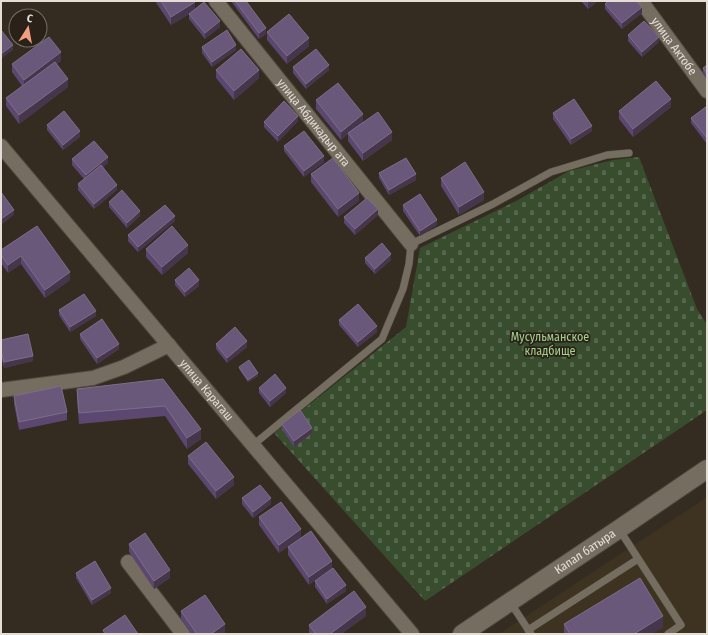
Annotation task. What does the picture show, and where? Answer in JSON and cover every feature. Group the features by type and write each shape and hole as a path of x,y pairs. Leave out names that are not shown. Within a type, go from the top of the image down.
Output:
{"street":[{"name":"улица Абдикадыр ата","path":"216,1 411,244"},
{"name":"улица Актобе","path":"641,1 707,91"},
{"name":"улица Карагаш","path":"1,146 412,634"},
{"path":"1,390 93,378 124,368 169,345"},
{"name":"Капал батыра","path":"462,634 619,530 707,469"},
{"path":"128,562 183,634"}],"lane":[{"path":"253,445 382,339 403,289 409,264 411,244 493,204 551,172 607,155 629,153"},
{"path":"619,530 682,625 668,634"},
{"path":"510,602 529,632 638,559"}],"shaded area":[{"path":"707,497 707,634 499,634"}],"green space":[{"name":"Мусульманское кладбище","path":"639,157 697,309 707,325 707,410 425,601 274,433 406,327 420,248 518,200 569,171 613,160"}],"building":[{"path":"161,1 194,1 195,2 171,17"},
{"path":"235,1 246,1 266,28 259,33"},
{"path":"608,1 636,1 642,7 622,23 605,4"},
{"path":"204,2 220,21 205,33 189,14"},
{"path":"289,14 309,38 287,56 267,32"},
{"path":"644,21 659,37 642,52 628,35"},
{"path":"1,30 8,39 9,48 1,54"},
{"path":"227,30 236,45 212,62 202,47"},
{"path":"49,37 61,52 24,80 12,64 34,48 48,48"},
{"path":"241,49 259,70 234,91 216,70"},
{"path":"316,49 329,65 306,84 293,67"},
{"path":"55,62 68,79 19,115 6,98"},
{"path":"707,65 707,74 703,68"},
{"path":"656,81 671,99 633,129 619,111"},
{"path":"338,83 363,114 341,132 316,100"},
{"path":"574,99 592,126 571,139 553,113"},
{"path":"284,101 298,116 278,136 264,122"},
{"path":"707,106 707,138 691,118"},
{"path":"64,111 80,131 63,145 47,125"},
{"path":"378,112 392,132 363,153 348,133"},
{"path":"304,131 324,156 304,171 284,146"},
{"path":"94,141 108,157 86,175 72,159"},
{"path":"333,158 359,193 338,209 311,174"},
{"path":"406,158 416,174 389,190 379,173"},
{"path":"465,162 484,192 459,207 441,178"},
{"path":"101,165 117,185 94,204 78,184"},
{"path":"122,190 140,211 127,223 109,202"},
{"path":"1,192 14,210 1,219"},
{"path":"420,194 437,220 420,231 403,205"},
{"path":"367,198 378,209 355,229 344,217"},
{"path":"165,205 175,216 138,247 128,235"},
{"path":"37,226 70,272 45,290 21,256 8,265 1,255 1,250"},
{"path":"172,226 188,245 162,267 146,249"},
{"path":"382,243 391,254 375,269 365,258"},
{"path":"189,268 199,280 185,292 175,280"},
{"path":"84,294 96,311 70,327 59,310"},
{"path":"358,304 377,326 358,342 339,320"},
{"path":"102,319 119,344 97,358 80,334"},
{"path":"235,327 247,341 227,358 216,344"},
{"path":"28,334 33,356 4,362 1,351 1,340"},
{"path":"249,360 258,373 248,380 239,367"},
{"path":"275,374 286,388 270,401 259,388"},
{"path":"163,379 201,429 187,438 165,406 79,413 77,389"},
{"path":"61,386 67,412 19,422 14,396"},
{"path":"300,410 312,428 294,441 282,424"},
{"path":"206,442 234,477 216,491 188,456"},
{"path":"260,485 271,498 253,512 242,498"},
{"path":"281,502 301,529 279,545 259,517"},
{"path":"311,531 332,561 309,577 288,547"},
{"path":"145,533 170,570 154,581 129,544"},
{"path":"95,561 111,588 92,600 76,573"},
{"path":"333,568 346,585 327,599 315,581"},
{"path":"640,578 663,616 634,634 570,634 564,624"},
{"path":"354,591 366,607 330,634 316,634 309,625"},
{"path":"205,595 225,624 211,634 197,634 181,611"},
{"path":"125,615 138,634 105,634 103,630"}]}
